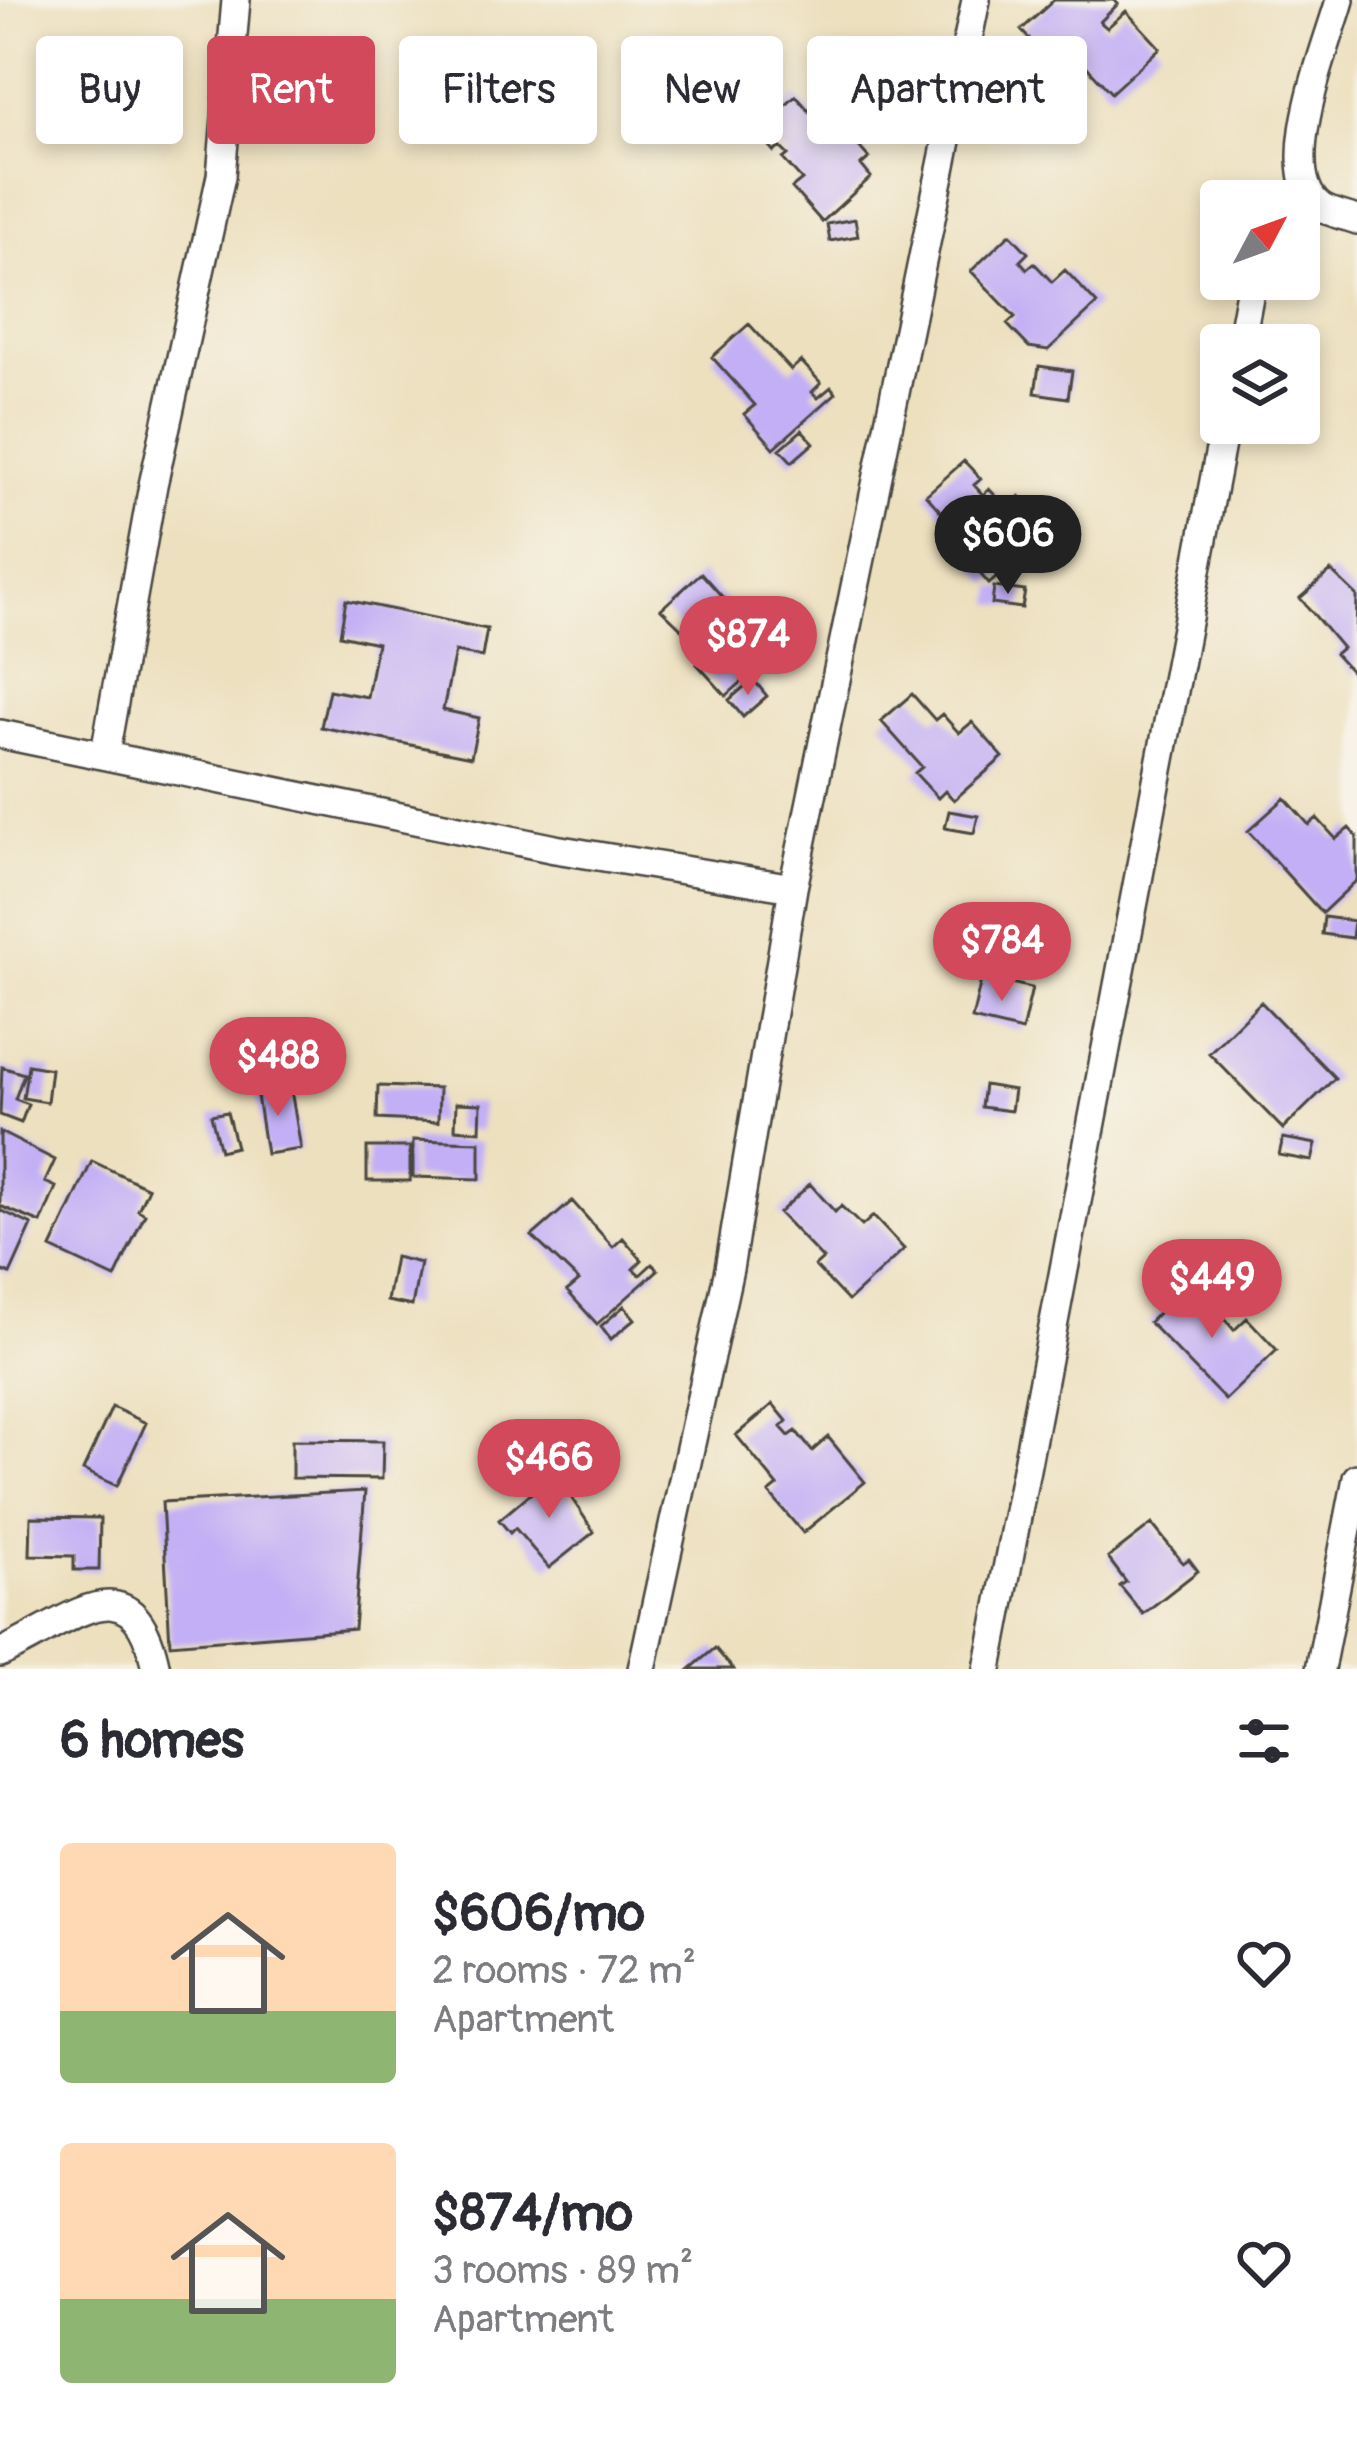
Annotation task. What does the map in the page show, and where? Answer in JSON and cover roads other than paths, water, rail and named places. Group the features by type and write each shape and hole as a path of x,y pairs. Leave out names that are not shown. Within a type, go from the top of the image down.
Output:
{"street":[{"path":"104,753 153,485 221,176 236,0"},
{"path":"642,1669 729,1269 793,888 976,0"},
{"path":"1340,0 1304,132 1299,172 1320,206 1357,220"},
{"path":"988,1669 1221,444"},
{"path":"0,734 555,849 793,888"},
{"path":"1320,1669 1357,1478"},
{"path":"0,1653 98,1603 112,1604 126,1606 148,1627 156,1669"}]}
